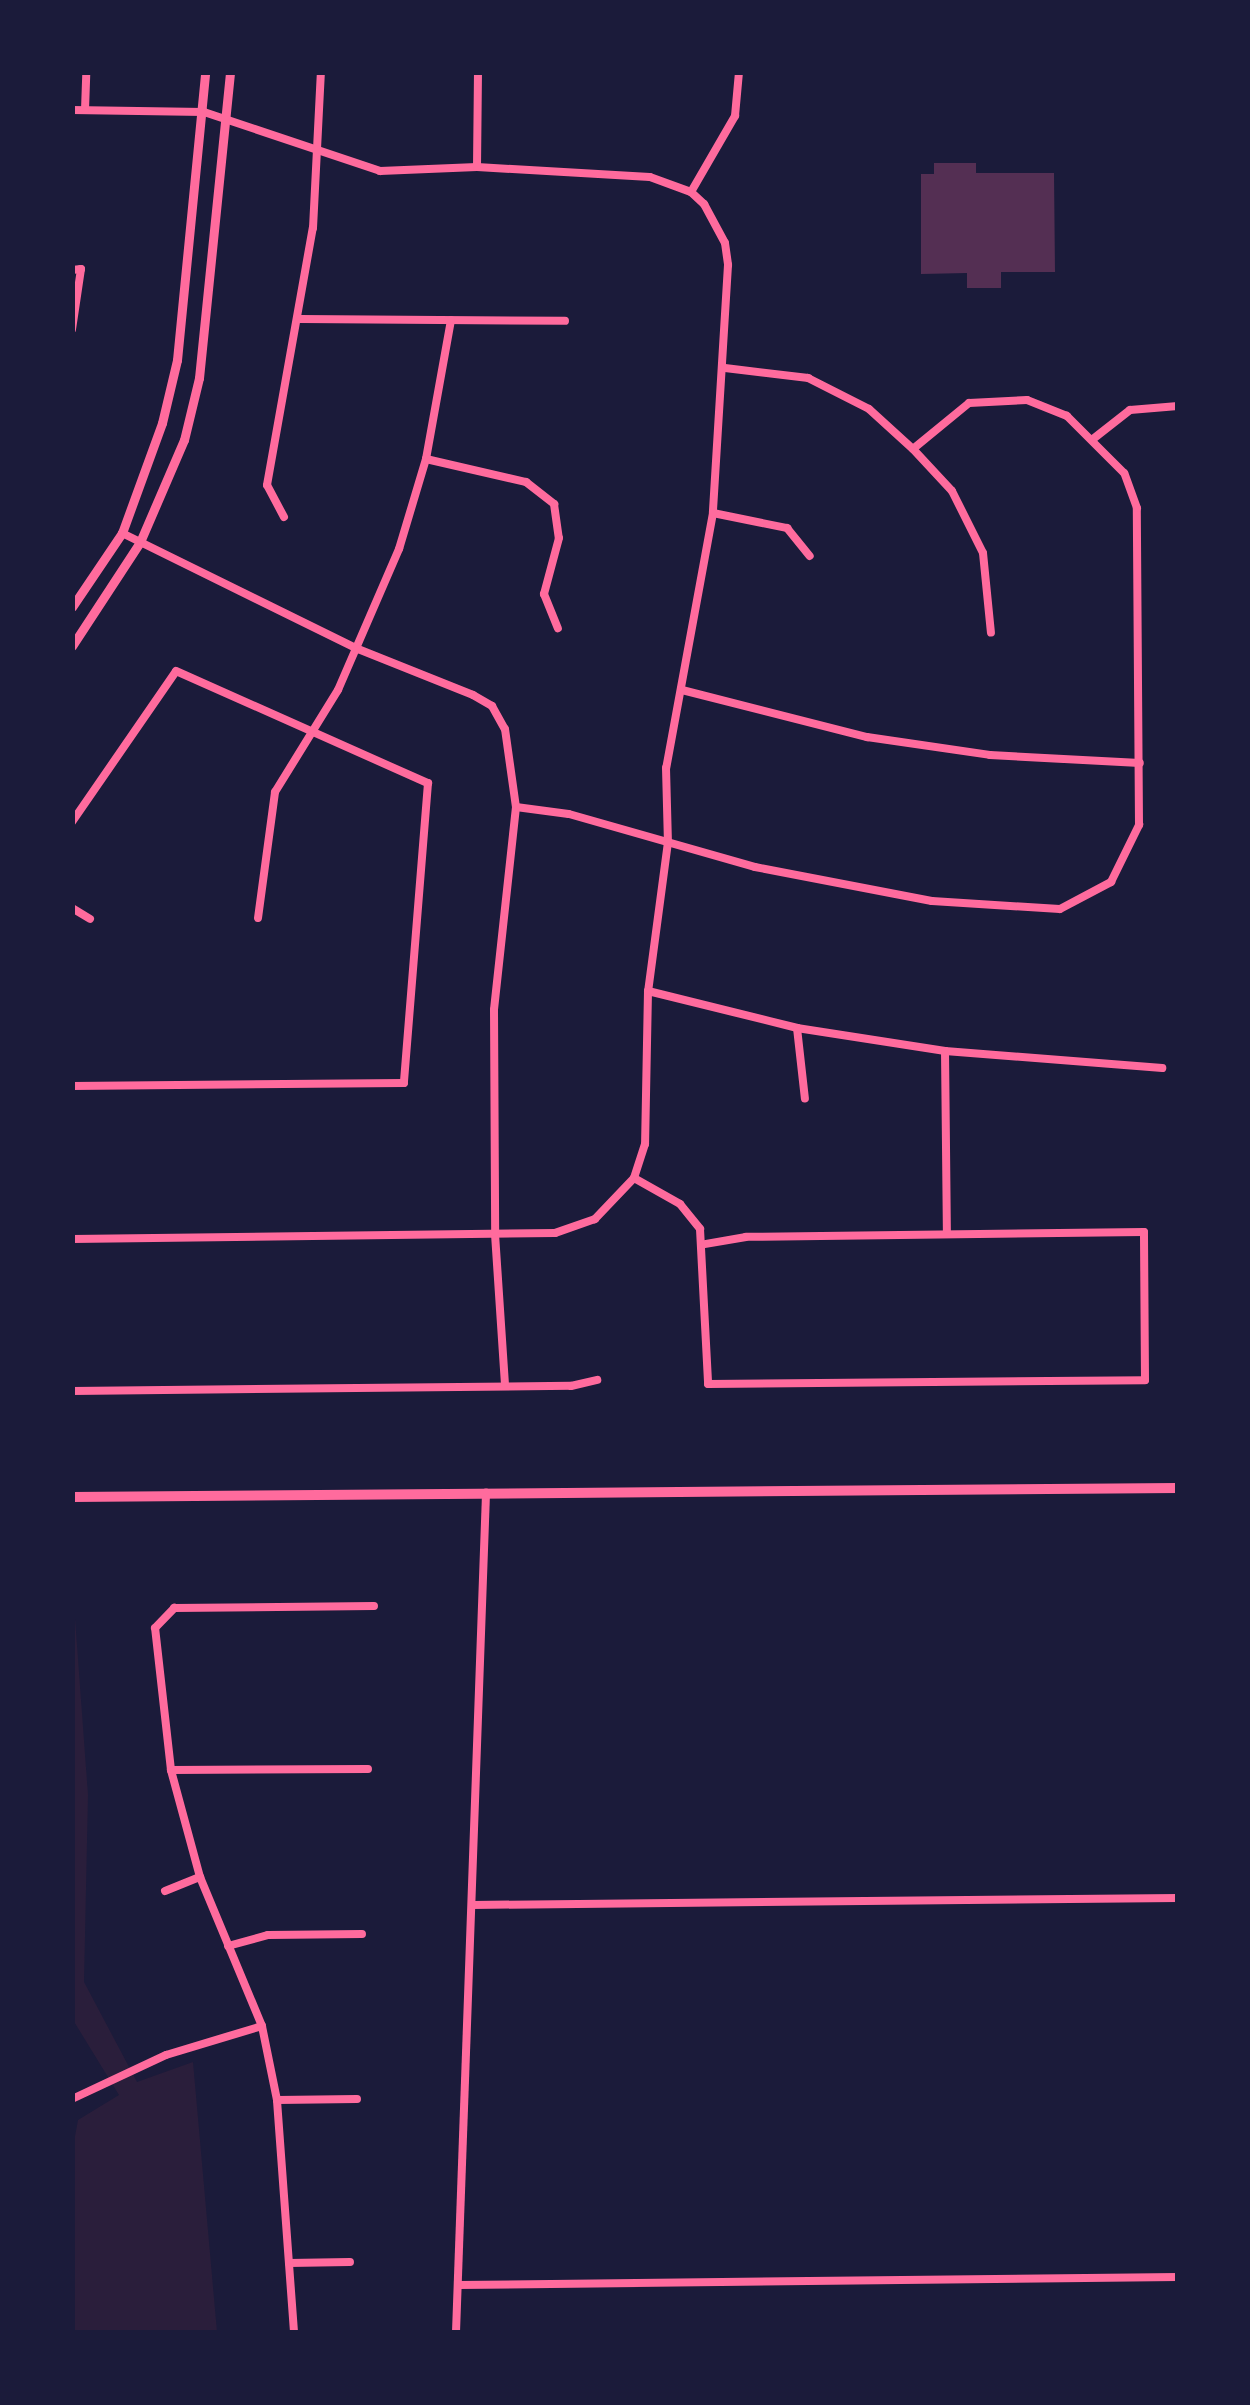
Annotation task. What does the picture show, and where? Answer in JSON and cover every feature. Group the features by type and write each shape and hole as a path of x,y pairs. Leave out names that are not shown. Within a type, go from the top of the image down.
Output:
{"main road":[{"path":"72,1497 1178,1488"}],"street":[{"path":"85,110 86,72"},
{"path":"72,607 122,532 144,482 176,360 204,112 205,72"},
{"path":"72,646 140,542 184,440 198,378 229,119 230,72"},
{"path":"284,517 267,485 300,319 319,153 321,72"},
{"path":"477,167 478,72"},
{"path":"691,192 736,116 739,72"},
{"path":"72,110 204,112 380,171 477,167 650,177 691,192 725,242 726,368 713,512 666,768 668,842 648,991 645,1144 634,1178 595,1219 555,1233 72,1240"},
{"path":"72,329 76,269"},
{"path":"300,319 565,321"},
{"path":"258,918 275,792 358,648 400,549 426,459 451,320"},
{"path":"726,368 808,378 869,409 913,450 965,510 988,575 991,633"},
{"path":"516,807 843,886 1028,912 1060,910 1110,882 1139,824 1137,508 1124,473 1093,440 1048,405 988,400 952,412 913,450"},
{"path":"1093,440 1130,410 1178,406"},
{"path":"426,459 526,482 554,504 559,538 544,594 558,628"},
{"path":"713,512 786,528 810,556"},
{"path":"122,532 358,648 492,706 504,728 516,807 494,1010 496,1234 505,1386"},
{"path":"72,822 176,672 428,783 404,1083 72,1086"},
{"path":"682,690 867,737 990,755 1140,763"},
{"path":"72,801 82,808"},
{"path":"72,908 90,919"},
{"path":"648,991 796,1028 945,1051 1162,1068"},
{"path":"796,1028 804,1100"},
{"path":"945,1051 947,1234"},
{"path":"634,1178 680,1204 705,1244 708,1384 1145,1380 1144,1232 746,1236 705,1244"},
{"path":"72,1390 505,1386 598,1380"},
{"path":"456,2332 486,1493"},
{"path":"294,2332 277,2100 262,2026 200,1877 170,1770 154,1647 162,1616 174,1608 374,1606"},
{"path":"170,1770 368,1769"},
{"path":"165,1891 200,1877"},
{"path":"472,1905 1178,1898"},
{"path":"228,1946 268,1935 362,1934"},
{"path":"72,2100 166,2055 262,2026"},
{"path":"277,2100 358,2099"},
{"path":"289,2264 350,2262"},
{"path":"458,2285 1178,2276"}],"shaded area":[{"path":"73,1591 88,1795 84,1982 137,2082 193,2062 217,2332 73,2332 73,2147 78,2120 119,2095 73,2020"}],"building":[{"path":"934,163 976,163 976,173 1054,173 1055,272 1001,272 1001,288 967,288 967,273 921,274 921,174 934,174"}]}
